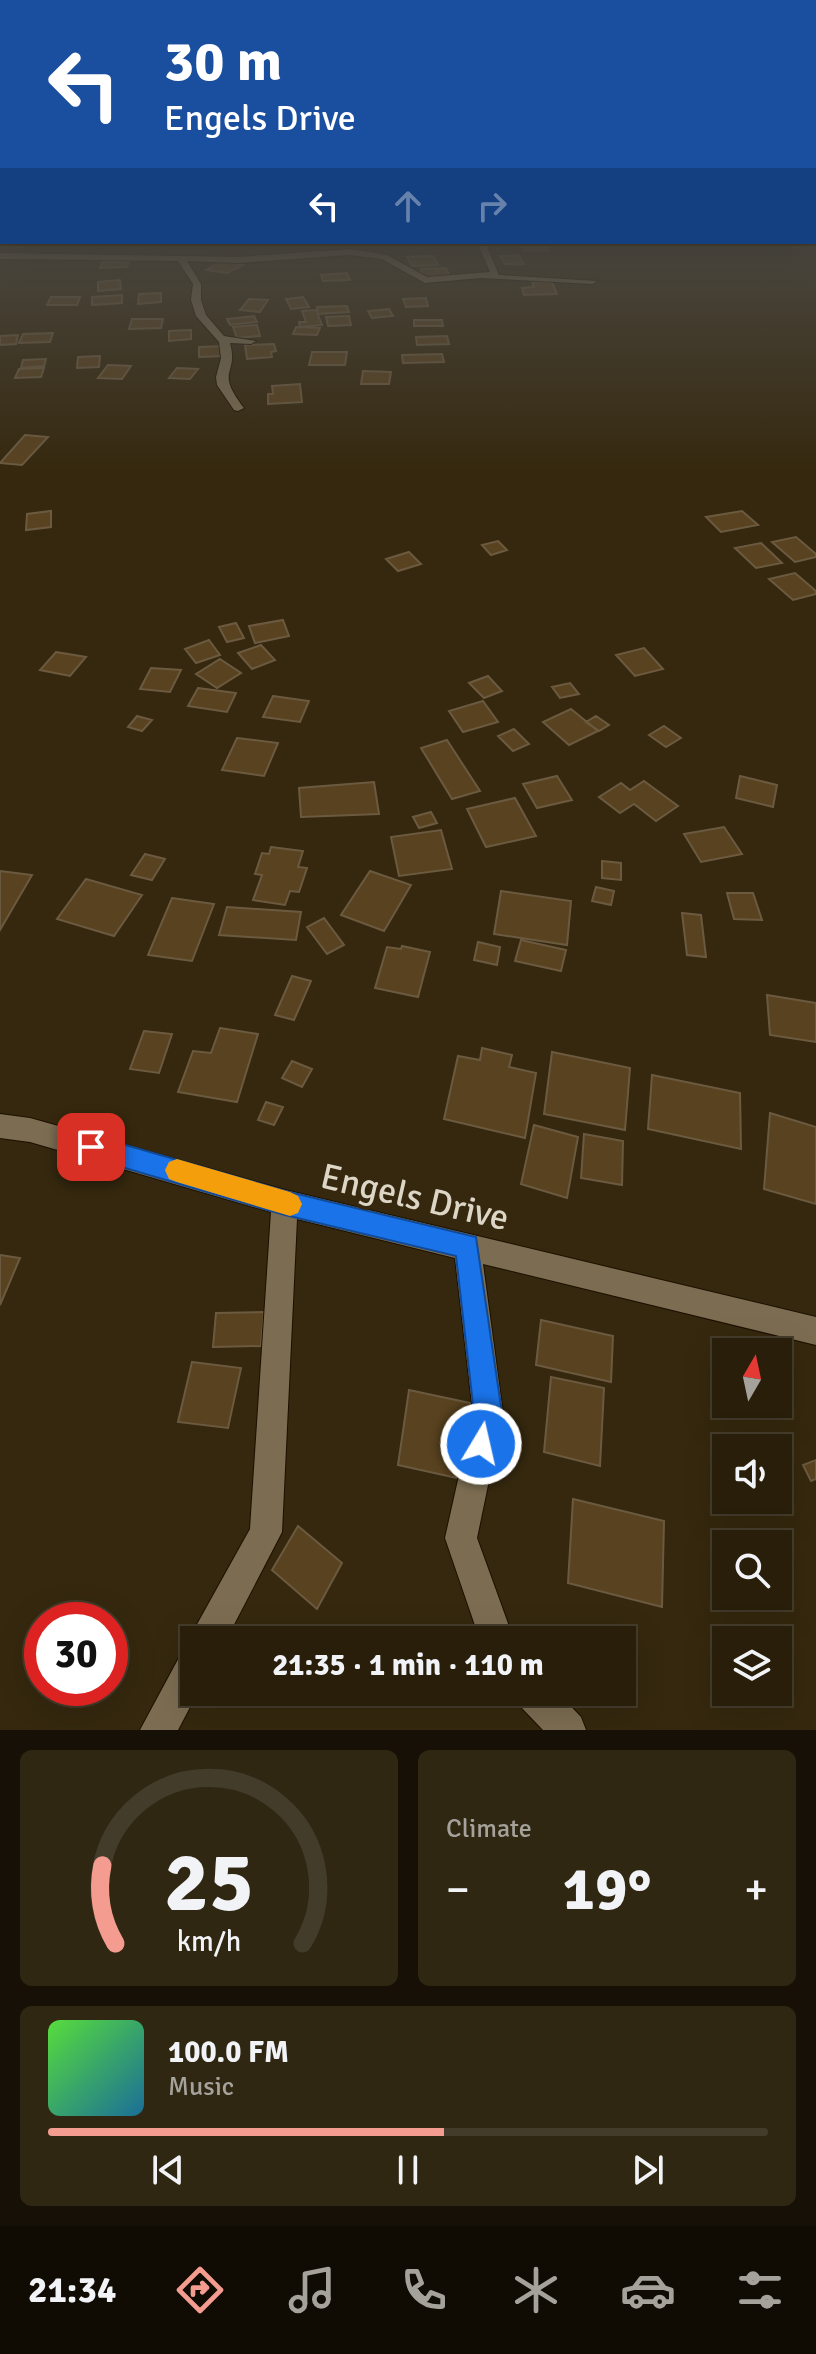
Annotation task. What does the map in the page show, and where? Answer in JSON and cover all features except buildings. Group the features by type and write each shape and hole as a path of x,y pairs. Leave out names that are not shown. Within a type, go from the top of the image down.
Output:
{"street":[{"path":"200,313 224,340 228,350 220,383 222,390 238,408"},
{"path":"224,340 251,341"},
{"name":"Engels Drive","path":"0,1126 30,1130 285,1203 816,1331"},
{"path":"215,1626 266,1532 285,1203"},
{"path":"467,1246 488,1413 461,1538 492,1626"},
{"path":"158,1730 180,1690"},
{"path":"545,1706 568,1730"}],"slow traffic":[{"path":"177,1170 290,1204"}],"route":[{"path":"91,1147 285,1203 467,1246 488,1413 481,1444"}]}
